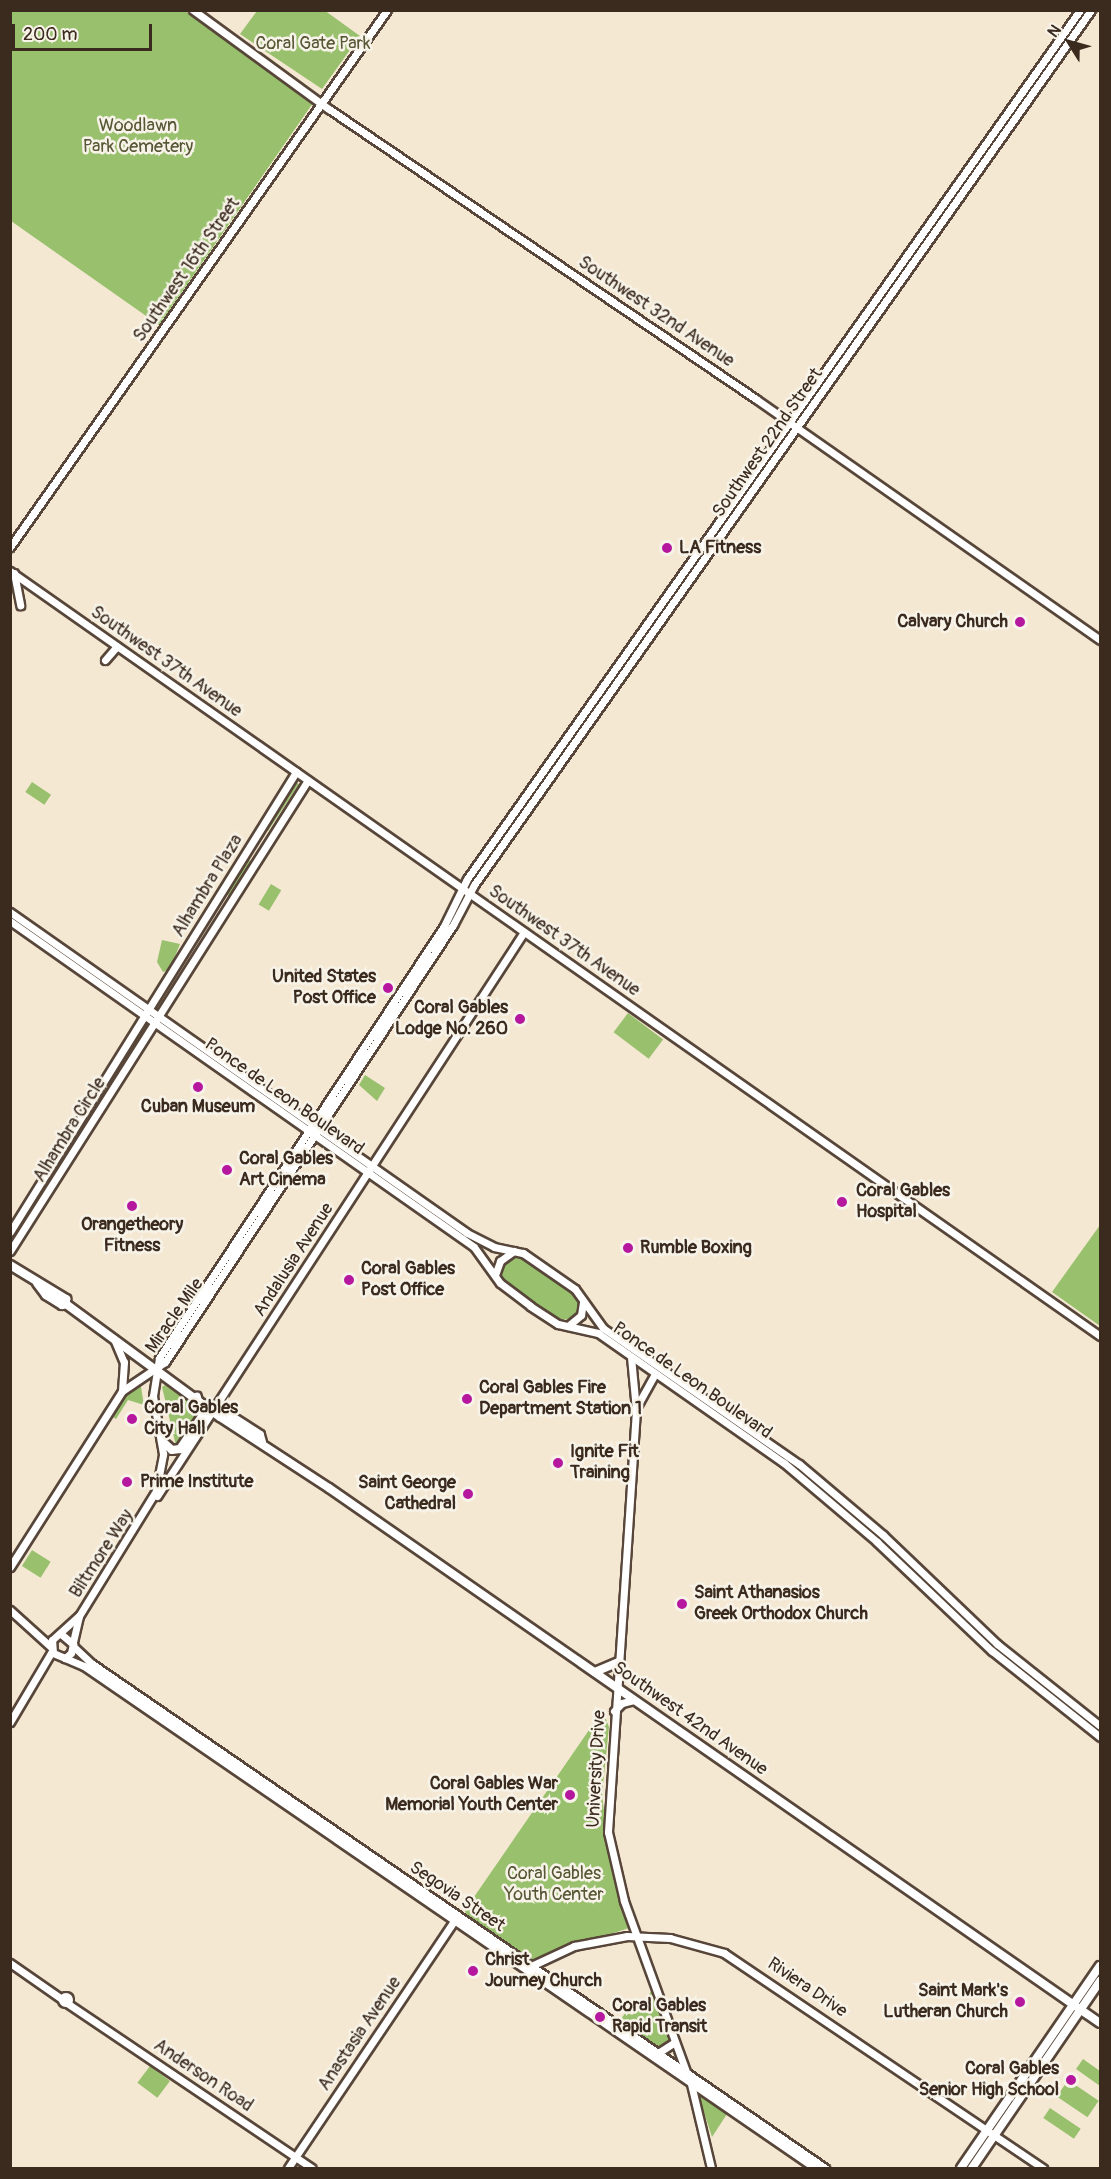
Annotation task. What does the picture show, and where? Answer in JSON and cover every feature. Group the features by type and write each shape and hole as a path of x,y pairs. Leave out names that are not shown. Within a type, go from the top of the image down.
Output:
{"main road":[{"name":"Southwest 42nd Avenue","path":"10,1265 62,1305 66,1304"},
{"name":"Southwest 42nd Avenue","path":"37,1286 42,1283 58,1294 66,1304 214,1409 220,1417 262,1442 1101,2023"},
{"path":"162,1441 172,1450 180,1449 202,1416 197,1397"},
{"path":"595,1672 609,1670 618,1662"},
{"path":"961,2169 991,2133 1077,2007 1101,1966"},
{"path":"1077,2007 1101,1981"},
{"path":"972,2169 991,2133"}],"street":[{"name":"Southwest 32nd Avenue","path":"193,10 322,103 789,422 1101,640"},
{"name":"Southwest 16th Street","path":"10,547 387,10"},
{"name":"Southwest 22nd Street","path":"461,888 1080,10"},
{"name":"Southwest 22nd Street","path":"470,893 1091,10"},
{"path":"1063,34 1071,39"},
{"path":"938,212 945,218"},
{"path":"729,507 736,516"},
{"path":"12,572 20,605"},
{"name":"Southwest 37th Avenue","path":"12,572 1101,1336"},
{"path":"105,660 117,646"},
{"name":"Alhambra Plaza","path":"146,1012 296,772"},
{"name":"Alhambra Plaza","path":"157,1020 270,837 308,780"},
{"path":"258,833 270,837"},
{"path":"249,848 260,854"},
{"name":"Miracle Mile","path":"122,1391 156,1368 174,1349 446,922 461,888"},
{"name":"Miracle Mile","path":"313,1131 470,893"},
{"name":"Ponce de Leon Boulevard","path":"10,912 157,1020 371,1171 477,1240 523,1253 572,1287 604,1329 813,1475 997,1644 1101,1726"},
{"path":"204,920 210,934"},
{"name":"Ponce de Leon Boulevard","path":"10,921 146,1012"},
{"name":"Andalusia Avenue","path":"146,1514 371,1171 524,932"},
{"name":"Alhambra Circle","path":"10,1232 146,1012"},
{"name":"Alhambra Circle","path":"10,1251 157,1020"},
{"path":"112,1068 115,1076 122,1075"},
{"path":"102,1084 110,1082 113,1090"},
{"name":"Ponce de Leon Boulevard","path":"371,1171 474,1248 503,1286 550,1319 568,1326 593,1330 797,1474 877,1542 992,1651 1101,1737"},
{"path":"36,1189 40,1195 47,1194"},
{"path":"29,1201 35,1201 39,1208"},
{"path":"495,1275 500,1261 514,1251"},
{"path":"568,1326 581,1315 583,1300"},
{"path":"10,1567 122,1391 124,1362 113,1337"},
{"name":"University Drive","path":"631,1356 636,1410 614,1711 608,1836 619,1884 691,2084 711,2169"},
{"name":"Biltmore Way","path":"59,1634 79,1616 146,1514 160,1480 162,1441 153,1396 156,1368"},
{"path":"636,1410 655,1374"},
{"path":"12,1613 35,1630 51,1649"},
{"name":"Biltmore Way","path":"73,1644 79,1616"},
{"path":"10,1722 42,1672 59,1634 35,1630"},
{"name":"Segovia Street","path":"59,1634 73,1644 93,1665 815,2169"},
{"path":"42,1672 63,1658 73,1644"},
{"name":"Segovia Street","path":"51,1649 63,1658 84,1665 456,1918"},
{"path":"614,1711 622,1703 634,1700"},
{"name":"Anastasia Avenue","path":"288,2169 456,1918"},
{"name":"Riviera Drive","path":"528,1968 585,1943 637,1936 695,1943 739,1960 1043,2169"},
{"name":"Anderson Road","path":"10,1963 312,2169"},
{"name":"Segovia Street","path":"528,1968 687,2073 825,2169"},
{"path":"658,2054 675,2042"}],"green space":[{"name":"Coral Gate Park","path":"324,10 360,36 322,89 240,34 257,11"},
{"name":"Woodlawn Park Cemetery","path":"11,11 185,11 313,103 159,325 11,221"},
{"path":"32,782 51,795 44,805 25,792"},
{"path":"295,782 299,784 268,831 267,828"},
{"path":"247,859 251,861 230,897 225,893"},
{"path":"271,884 281,890 269,911 259,905"},
{"path":"162,940 180,944 170,969 163,972 157,962"},
{"path":"628,1013 663,1039 649,1059 614,1032"},
{"path":"144,1024 147,1027 115,1074 114,1071"},
{"path":"365,1075 385,1088 377,1101 359,1085"},
{"path":"109,1084 109,1087 80,1134 77,1131"},
{"path":"1100,1225 1100,1326 1052,1292"},
{"path":"518,1254 576,1293 581,1303 573,1319 556,1320 499,1279 500,1265"},
{"path":"140,1381 144,1405 128,1400 116,1419 109,1414 125,1392"},
{"path":"165,1385 196,1406 198,1416 176,1446 162,1387"},
{"path":"32,1550 51,1562 41,1578 22,1566"},
{"name":"Coral Gables Youth Center","path":"598,1717 606,1719 609,1727 602,1794 609,1853 629,1928 529,1961 467,1918 465,1910"},
{"path":"653,1987 671,2043 658,2051 618,2023 626,2012 632,2015 643,2007"},
{"path":"1083,2059 1100,2071 1100,2086 1076,2069"},
{"path":"150,2066 170,2081 157,2098 137,2083"},
{"path":"1068,2080 1099,2101 1087,2117 1057,2097"},
{"path":"705,2095 727,2114 712,2137 699,2097"},
{"path":"1050,2108 1081,2129 1074,2139 1043,2118"}],"place":[{"name":"LA Fitness","path":"667,548"},
{"name":"Calvary Church","path":"1020,622"},
{"name":"United States Post Office","path":"388,988"},
{"name":"Coral Gables Lodge No. 260","path":"520,1019"},
{"name":"Cuban Museum","path":"198,1087"},
{"name":"Coral Gables Art Cinema","path":"227,1170"},
{"name":"Coral Gables Hospital","path":"842,1202"},
{"name":"Orangetheory Fitness","path":"132,1206"},
{"name":"Rumble Boxing","path":"628,1248"},
{"name":"Coral Gables Post Office","path":"349,1280"},
{"name":"Coral Gables Fire Department Station 1","path":"467,1399"},
{"name":"Coral Gables City Hall","path":"132,1419"},
{"name":"Ignite Fit Training","path":"558,1463"},
{"name":"Prime Institute","path":"127,1482"},
{"name":"Saint George Cathedral","path":"468,1494"},
{"name":"Saint Athanasios Greek Orthodox Church","path":"682,1604"},
{"name":"Coral Gables War Memorial Youth Center","path":"570,1795"},
{"name":"Christ Journey Church","path":"473,1971"},
{"name":"Saint Mark's Lutheran Church","path":"1020,2002"},
{"name":"Coral Gables Rapid Transit","path":"600,2017"},
{"name":"Coral Gables Senior High School","path":"1071,2080"}]}
